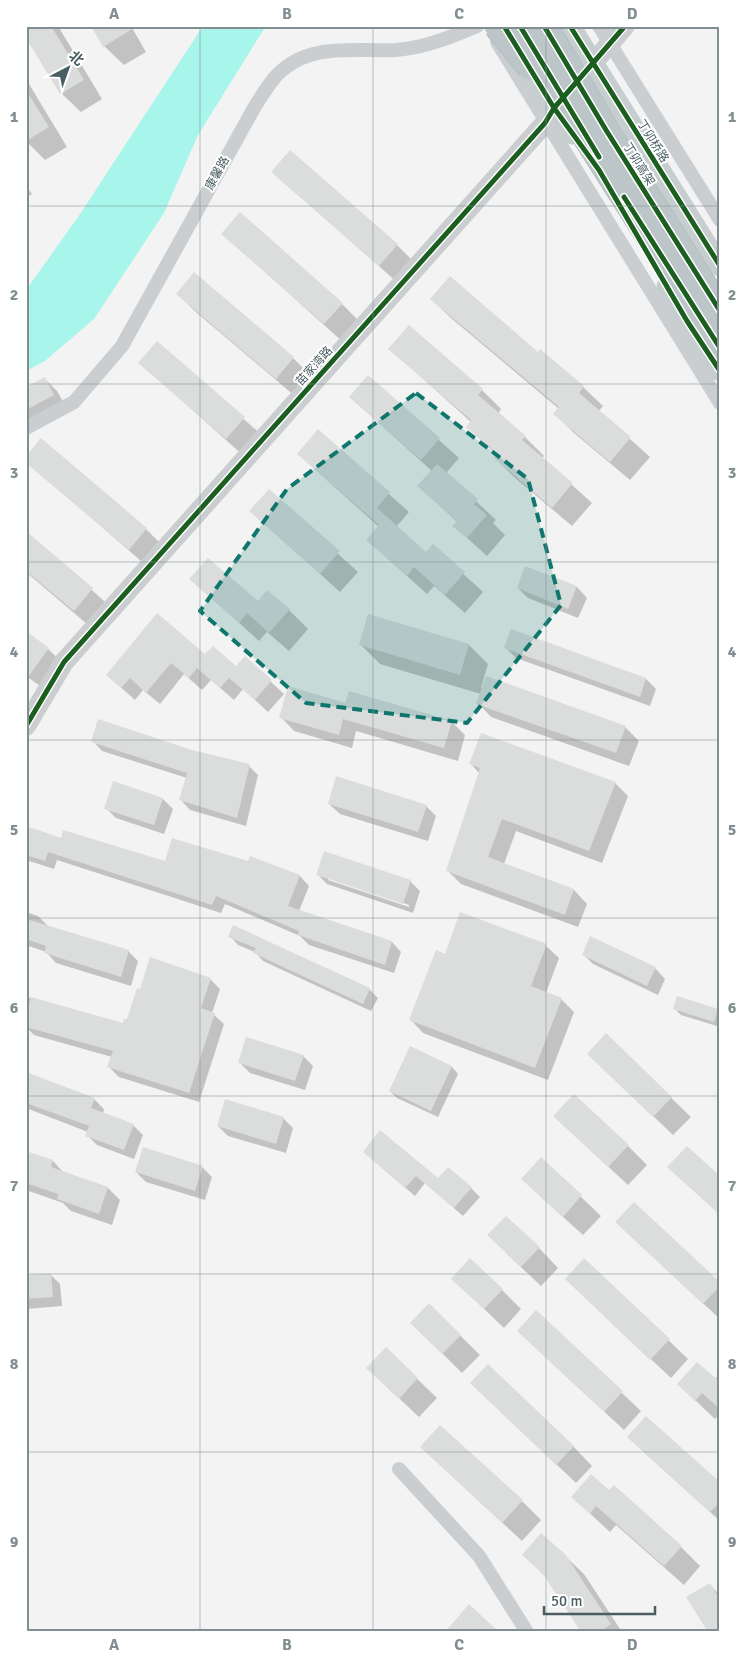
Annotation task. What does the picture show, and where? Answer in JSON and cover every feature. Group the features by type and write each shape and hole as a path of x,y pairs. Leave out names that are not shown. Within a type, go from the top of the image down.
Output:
{"highway":[{"path":"497,26 588,140"},
{"path":"520,26 588,140 720,348"},
{"name":"丁卯高架","path":"544,26 606,130 720,311"}],"main road":[{"path":"504,26 549,115 599,170 687,321 720,371"},
{"name":"丁卯桥路","path":"570,26 591,63 720,266"}],"street":[{"name":"康馨路","path":"26,428 74,402 122,346 250,116 276,75 301,58 332,49 396,50 435,42 477,26"},
{"path":"487,26 549,115 720,403"},
{"path":"599,26 720,220"},
{"name":"苗家湾路","path":"26,726 64,662 549,115 591,63 625,26"},
{"path":"399,1469 479,1556 527,1632"}],"highlighted area":[{"path":"416,393 528,479 561,605 467,723 306,703 200,611 287,489"}],"water":[{"path":"203,26 284,26 264,29 198,135 164,213 94,319 45,361 26,371 26,290 80,214"}],"building":[{"path":"26,26 51,26 84,80 60,94 26,38"},
{"path":"91,26 137,26 103,47"},
{"path":"26,90 49,127 26,141"},
{"path":"290,150 398,244 379,266 271,172"},
{"path":"240,212 343,303 324,324 221,234"},
{"path":"194,272 294,357 276,379 176,294"},
{"path":"450,276 538,352 540,349 584,386 579,393 631,437 610,462 553,414 559,407 430,299"},
{"path":"409,325 483,389 478,395 526,436 522,440 573,483 552,508 494,458 498,454 466,427 471,420 388,349"},
{"path":"157,341 245,417 226,439 138,363"},
{"path":"368,375 440,438 421,460 349,397"},
{"path":"45,377 54,395 26,410 26,387"},
{"path":"318,429 390,492 377,508 426,552 433,544 465,572 445,595 414,567 407,576 366,540 379,525 297,454"},
{"path":"41,438 147,528 129,550 26,463 26,456"},
{"path":"437,464 478,499 474,504 487,515 467,538 452,526 457,521 417,486"},
{"path":"269,489 340,551 320,574 249,511"},
{"path":"26,531 93,588 74,611 26,571"},
{"path":"208,558 258,601 267,590 290,609 269,633 247,613 239,623 189,579"},
{"path":"525,566 577,586 568,609 517,588"},
{"path":"157,613 205,654 213,646 236,666 245,656 272,680 255,700 229,678 220,688 197,668 189,678 171,663 146,693 130,678 121,688 106,675"},
{"path":"368,614 469,644 460,675 359,645"},
{"path":"511,629 646,678 640,697 504,648"},
{"path":"26,631 49,648 26,680"},
{"path":"486,676 626,726 616,753 476,704"},
{"path":"288,686 345,703 349,691 452,721 444,748 343,719 339,735 279,718"},
{"path":"98,719 192,750 250,764 237,818 179,800 187,773 91,742"},
{"path":"481,733 616,782 589,851 502,819 488,857 574,889 565,915 446,871 480,768 469,764"},
{"path":"336,776 427,805 418,832 328,804"},
{"path":"113,781 163,798 154,825 104,809"},
{"path":"26,826 61,838 63,830 165,861 172,838 248,861 250,856 300,875 288,906 392,941 385,965 298,935 299,931 216,896 212,905 48,852 45,861 26,855"},
{"path":"324,851 411,880 403,904 316,875"},
{"path":"460,912 547,944 531,986 562,998 535,1068 409,1020 436,950 445,954"},
{"path":"26,919 129,950 121,977 44,953 46,946 26,939"},
{"path":"233,925 370,988 363,1004 253,953 256,948 228,937"},
{"path":"590,936 656,967 647,986 582,955"},
{"path":"150,957 211,978 201,1008 215,1013 189,1093 107,1067 113,1051 26,1027 26,1014 31,997 123,1023 124,1019 127,1019 137,988 140,989"},
{"path":"677,996 718,1009 714,1022 673,1009"},
{"path":"606,1033 672,1097 653,1117 587,1054"},
{"path":"246,1037 304,1055 295,1081 238,1063"},
{"path":"410,1046 452,1066 431,1111 389,1091"},
{"path":"26,1072 95,1098 91,1108 134,1124 124,1150 85,1136 89,1126 26,1103"},
{"path":"574,1094 629,1145 608,1167 553,1116"},
{"path":"225,1099 284,1117 276,1144 217,1126"},
{"path":"380,1130 438,1178 448,1167 472,1187 454,1208 416,1176 405,1188 363,1152"},
{"path":"687,1146 720,1176 720,1215 667,1167"},
{"path":"143,1147 203,1166 195,1191 135,1172"},
{"path":"26,1151 53,1160 51,1167 108,1187 99,1214 57,1199 58,1194 26,1183"},
{"path":"541,1157 582,1195 563,1217 521,1179"},
{"path":"634,1202 720,1282 720,1286 703,1304 615,1222"},
{"path":"506,1216 540,1247 521,1267 487,1235"},
{"path":"470,1258 503,1289 484,1309 451,1279"},
{"path":"584,1258 670,1339 650,1360 565,1279"},
{"path":"51,1273 53,1297 26,1299 26,1275"},
{"path":"429,1303 461,1335 442,1354 410,1323"},
{"path":"536,1310 623,1391 604,1412 517,1331"},
{"path":"386,1347 418,1378 399,1399 366,1368"},
{"path":"697,1362 720,1382 720,1409 702,1393 695,1401 677,1384"},
{"path":"488,1364 574,1446 556,1465 470,1383"},
{"path":"646,1416 720,1482 720,1502 710,1512 627,1437"},
{"path":"440,1425 523,1500 502,1523 420,1447"},
{"path":"591,1474 609,1490 614,1485 682,1546 664,1566 596,1506 590,1514 571,1497"},
{"path":"541,1533 565,1554 611,1624 600,1632 581,1632 543,1574 522,1555"},
{"path":"710,1583 720,1599 720,1632 708,1632 686,1597"},
{"path":"469,1604 499,1632 445,1632"}],"cycle path":[{"path":"504,26 554,108 599,170 687,321 720,371"},
{"path":"520,26 599,157"},
{"path":"544,26 606,130 720,311"},
{"path":"570,26 720,266"},
{"path":"26,726 64,662 545,123 554,108 625,26"},
{"path":"624,197 720,348"}]}
